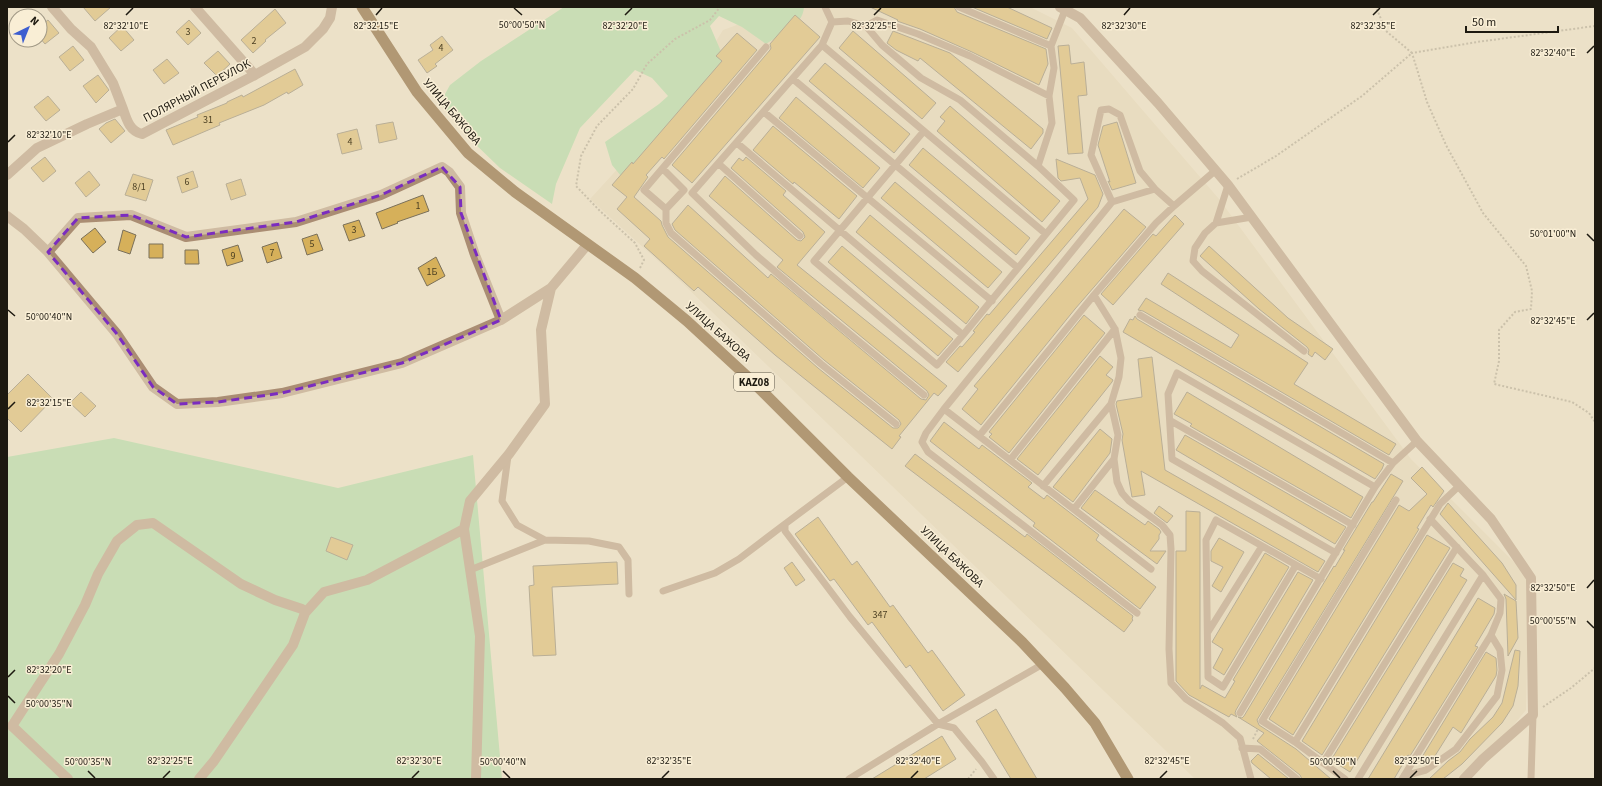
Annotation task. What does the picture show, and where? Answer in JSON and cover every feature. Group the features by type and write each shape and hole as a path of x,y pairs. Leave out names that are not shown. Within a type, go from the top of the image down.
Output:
{"highway":[{"name":"УЛИЦА БАЖОВА","path":"362,7 417,92 468,153 516,192 587,245 635,278 687,321 752,381 848,476 1022,642 1094,723 1128,779"}],"street":[{"path":"52,7 71,29 91,47 113,82 124,109"},
{"path":"195,7 255,75"},
{"name":"ПОЛЯРНЫЙ ПЕРЕУЛОК","path":"7,175 38,148 87,124 124,109 128,124 135,132 142,134 305,47 323,28 330,18 332,7"},
{"path":"1063,8 1080,18 1158,103 1228,184 1417,441 1491,519 1531,578 1533,714 1483,759 1464,779"},
{"path":"48,252 78,218 131,215 186,236 296,222 381,195 442,167 449,172 460,187 461,213 475,255 502,320"},
{"path":"7,216 24,229 48,252 117,334 153,387 177,404 218,402 282,393 402,363 502,320 551,288 587,245"},
{"path":"476,779 480,636 464,529 470,501 509,454 546,404 541,330 551,288"},
{"path":"68,779 12,726 59,654 85,605 98,574 117,541 137,524 153,523 241,584 275,600 302,609 305,613"},
{"path":"199,779 214,761 293,645 305,613 324,592 367,580 464,529"}],"lane":[{"path":"692,193 822,45 832,22 825,7"},
{"path":"959,7 1051,46"},
{"path":"1038,166 1052,123 1049,96 1054,68 1051,46 1063,8"},
{"path":"866,26 877,20 918,34 970,56 1049,96"},
{"path":"832,22 848,21 866,26 882,45 921,78 960,100 1038,166 1074,200 992,301 937,365 814,261 924,130"},
{"path":"822,45 1046,234"},
{"path":"666,209 644,190 766,47"},
{"path":"793,79 1018,268"},
{"path":"1112,202 1091,155 1101,110 1109,109 1120,114 1140,171 1154,189 1174,206"},
{"path":"764,112 992,301"},
{"path":"736,143 963,335"},
{"path":"719,164 800,236"},
{"path":"663,169 684,190 692,193 762,260 924,395"},
{"path":"979,436 1156,223 1216,170"},
{"path":"1228,184 1216,223 1205,233 1195,248 1193,261 1202,271 1304,351"},
{"path":"1137,613 928,452 922,442 926,433 944,409 1112,202 1154,189"},
{"path":"684,190 666,209 666,224 671,234 821,364 896,424"},
{"path":"1216,223 1252,217"},
{"path":"1043,486 1111,404 1119,377 1121,358 1115,329 1094,296"},
{"path":"1140,315 1393,463"},
{"path":"1010,460 1115,329"},
{"path":"1336,553 1172,459 1171,421 1168,394 1177,373 1375,487"},
{"path":"1111,404 1118,435 1114,458 1118,482 1122,493 1129,502 1162,525 1170,535 1169,649 1171,683 1186,699 1223,723 1240,738 1246,748 1251,779"},
{"path":"944,409 1151,569"},
{"path":"1171,421 1353,525"},
{"path":"1240,713 1375,487 1393,463 1417,441"},
{"path":"509,454 502,501 517,526 545,540 589,542 619,547 628,560 629,594"},
{"path":"1074,509 1114,458"},
{"path":"663,592 715,573 739,559 848,476"},
{"path":"1295,742 1430,519 1440,504 1459,486"},
{"path":"1345,779 1295,742 1262,721 1396,500"},
{"path":"1403,778 1491,635 1500,613 1501,599 1483,575 1430,519"},
{"path":"1296,565 1223,687 1208,677 1206,540 1216,520 1321,579"},
{"path":"785,524 785,531 850,616 938,724 954,728 994,779"},
{"path":"470,570 545,540"},
{"path":"1207,633 1262,546"},
{"path":"1323,763 1457,547"},
{"path":"1358,779 1483,575"},
{"path":"1403,778 1426,770 1456,749 1498,696 1502,670 1501,656 1500,650 1491,635"},
{"path":"849,779 938,724 1042,664"},
{"path":"1531,779 1533,714"},
{"path":"1246,748 1260,749 1297,779"}],"path":[{"path":"635,278 644,260 635,243 600,212 576,186 581,156 597,126 633,89 647,64 675,39 710,20 720,7"},
{"path":"1376,7 1386,31 1412,53 1427,102 1446,145 1483,213 1526,266 1532,291 1531,309 1515,312 1499,330 1499,361 1494,384 1572,402 1589,413 1595,422"},
{"path":"1228,184 1276,156 1356,101 1412,53 1477,42 1595,26"},
{"path":"1533,714 1571,688 1595,668"},
{"path":"1246,748 1262,721"}],"highlighted area":[{"path":"442,167 460,187 461,213 501,320 402,363 282,393 218,402 177,404 153,387 117,334 48,252 78,218 131,215 186,237 296,222 381,195"}],"shaded area":[{"path":"776,7 1030,7 1072,28 1219,199 1411,459 1529,577 1526,710 1469,779 1195,779 680,281 590,199 676,105 723,30 775,11"}],"green space":[{"path":"564,7 804,7 800,20 795,25 766,44 742,27 719,16 710,26 726,63 645,154 621,176 612,165 605,142 668,96 652,78 635,70 580,128 556,184 552,204 500,168 472,141 440,103 450,85 481,61"},
{"path":"114,438 338,488 473,455 502,779 7,779 7,457"}],"building":[{"path":"83,7 111,7 95,21"},
{"path":"870,7 954,7 957,12 1046,49 1048,64 1039,85 972,52 920,29 897,21 898,20"},
{"path":"972,7 1007,7 1052,28 1047,39"},
{"path":"275,9 286,23 265,40 266,41 253,53 241,40"},
{"path":"795,15 820,37 692,183 672,165 770,50 770,44"},
{"path":"48,20 59,33 48,42"},
{"path":"189,20 201,33 188,45 176,32"},
{"path":"122,26 134,40 121,51 109,38"},
{"path":"853,31 936,103 922,119 839,48"},
{"path":"893,31 950,53 1043,129 1043,133 1031,149 920,58 918,61 896,50 887,43"},
{"path":"737,33 757,50 664,159 662,157 646,175 648,177 634,197 661,221 668,237 818,368 893,428 898,428 901,424 899,420 824,360 675,230 672,224 688,205 768,278 771,274 921,399 926,400 929,395 927,391 777,267 783,260 709,196 725,176 797,240 801,241 805,237 803,232 731,168 739,158 743,161 746,157 786,191 783,195 825,232 797,265 947,386 938,396 934,393 899,436 901,437 892,449 775,355 698,287 694,291 644,246 650,239 617,209 627,197 612,185 632,162 633,164 722,61 716,56"},
{"path":"442,36 453,50 435,64 437,66 427,73 418,60 433,50 430,45"},
{"path":"1069,45 1071,64 1084,62 1087,95 1078,96 1083,153 1068,154 1058,46"},
{"path":"73,46 84,60 70,71 59,57"},
{"path":"218,51 230,64 217,76 204,63"},
{"path":"167,59 179,73 164,84 153,70"},
{"path":"825,63 910,134 894,153 809,81"},
{"path":"295,69 303,85 288,94 287,92 264,105 219,123 220,125 173,145 166,130 198,117 197,115 227,103 242,95 243,97"},
{"path":"98,75 109,90 96,103 83,86"},
{"path":"48,96 60,110 46,121 34,107"},
{"path":"796,97 880,168 863,188 779,118"},
{"path":"950,106 1060,201 1042,222 937,131 945,121 940,117"},
{"path":"115,119 125,131 111,143 99,129 106,123"},
{"path":"393,122 397,139 379,143 376,125"},
{"path":"1117,122 1136,183 1112,190 1098,145 1103,126"},
{"path":"773,126 857,196 839,219 794,182 793,184 753,150"},
{"path":"357,129 362,149 342,154 337,134"},
{"path":"923,148 1030,238 1016,255 909,165"},
{"path":"45,157 56,171 43,182 31,168"},
{"path":"1056,159 1095,175 1103,194 1098,207 958,372 946,362 960,346 962,347 975,332 973,331 987,314 989,315 1088,199 1080,178 1061,181 1058,178"},
{"path":"89,171 100,185 86,197 75,183"},
{"path":"193,171 198,187 182,193 177,177"},
{"path":"133,174 153,180 146,201 125,195"},
{"path":"241,179 246,195 231,200 226,184"},
{"path":"895,182 1002,272 988,288 881,198"},
{"path":"423,195 429,211 382,229 376,213"},
{"path":"1124,209 1146,227 1075,309 981,425 962,409 978,389 974,386"},
{"path":"870,215 979,307 966,324 856,232"},
{"path":"1175,215 1184,224 1113,305 1101,294 1153,234 1156,236"},
{"path":"359,220 365,236 349,241 343,225"},
{"path":"95,228 106,242 93,253 81,239"},
{"path":"123,230 136,235 130,254 118,250"},
{"path":"317,234 323,250 307,255 302,239"},
{"path":"277,242 282,258 267,263 262,247"},
{"path":"149,244 163,244 163,258 149,258"},
{"path":"238,245 243,261 227,266 222,250"},
{"path":"842,246 953,339 938,356 828,262"},
{"path":"1209,246 1288,318 1333,349 1325,360 1315,352 1312,357 1308,354 1309,350 1307,347 1259,309 1200,256"},
{"path":"185,250 198,250 199,264 185,264"},
{"path":"436,257 445,276 427,286 418,268"},
{"path":"1168,273 1308,363 1294,384 1396,444 1389,455 1143,311 1138,310 1146,298 1231,348 1239,335 1161,284"},
{"path":"1084,315 1105,333 1009,453 989,437 992,434 989,432"},
{"path":"1135,316 1137,319 1384,464 1382,469 1375,479 1123,332 1130,319 1133,320"},
{"path":"1100,356 1113,367 1106,375 1113,380 1112,382 1038,475 1017,459"},
{"path":"1152,357 1165,470 1325,561 1318,572 1141,471 1145,495 1132,497 1122,440 1123,434 1116,404 1117,401 1142,397 1138,359"},
{"path":"28,374 53,399 21,432 7,418 7,395"},
{"path":"81,392 96,406 85,417 70,403"},
{"path":"1187,392 1363,497 1351,518 1190,426 1192,424 1174,414"},
{"path":"944,422 979,449 982,445 1032,483 1028,487 1044,499 1047,495 1099,535 1096,540 1156,587 1140,609 1033,526 1035,523 930,441"},
{"path":"1100,429 1112,439 1110,453 1073,502 1053,487"},
{"path":"1185,435 1346,527 1335,544 1176,450"},
{"path":"915,454 1025,537 1027,534 1133,616 1133,620 1124,632 905,466"},
{"path":"1422,467 1444,491 1433,507 1431,505 1417,528 1419,529 1293,735 1269,719 1399,505 1409,511 1427,494 1411,478"},
{"path":"1391,474 1403,481 1257,720 1259,725 1296,749 1331,779 1302,779 1300,775 1257,741 1264,733 1238,717 1242,718 1244,716 1334,566 1335,567 1345,550 1343,550 1372,502"},
{"path":"1095,490 1145,525 1148,521 1159,529 1161,532 1159,539 1150,551 1166,551 1157,564 1081,508"},
{"path":"1448,503 1502,563 1516,585 1516,600 1440,514"},
{"path":"1159,506 1173,516 1167,523 1154,513"},
{"path":"1186,511 1200,512 1200,689 1202,685 1225,698 1235,681 1233,680 1298,572 1313,580 1236,710 1235,713 1237,717 1231,714 1229,717 1189,695 1176,681 1176,551 1186,551"},
{"path":"818,517 852,565 857,561 890,607 893,605 928,653 932,650 965,695 943,711 910,665 906,668 872,622 868,625 834,579 830,581 795,534"},
{"path":"1427,535 1450,548 1322,755 1302,741"},
{"path":"331,537 353,545 347,560 326,551"},
{"path":"1219,538 1244,552 1221,592 1212,586 1223,567 1211,561 1211,551"},
{"path":"1265,553 1289,567 1224,675 1213,668 1223,649 1212,642"},
{"path":"617,562 618,584 552,587 556,655 533,656 529,586 534,585 533,566"},
{"path":"792,562 805,580 796,586 784,568"},
{"path":"1453,563 1464,569 1460,576 1467,580 1350,772 1331,760"},
{"path":"1504,594 1516,601 1518,638 1508,656 1506,599"},
{"path":"1478,598 1495,608 1494,614 1475,646 1478,647 1394,779 1368,779"},
{"path":"1515,650 1520,651 1518,686 1513,706 1502,723 1462,764 1443,779 1429,779 1460,752 1470,739 1493,717 1502,703"},
{"path":"1486,652 1496,658 1496,676 1461,733 1453,727 1433,759 1424,765 1419,762"},
{"path":"996,709 1037,779 1011,779 976,721"},
{"path":"942,736 956,759 924,779 872,779"},
{"path":"1258,754 1289,779 1271,779 1252,763 1251,761"}]}
